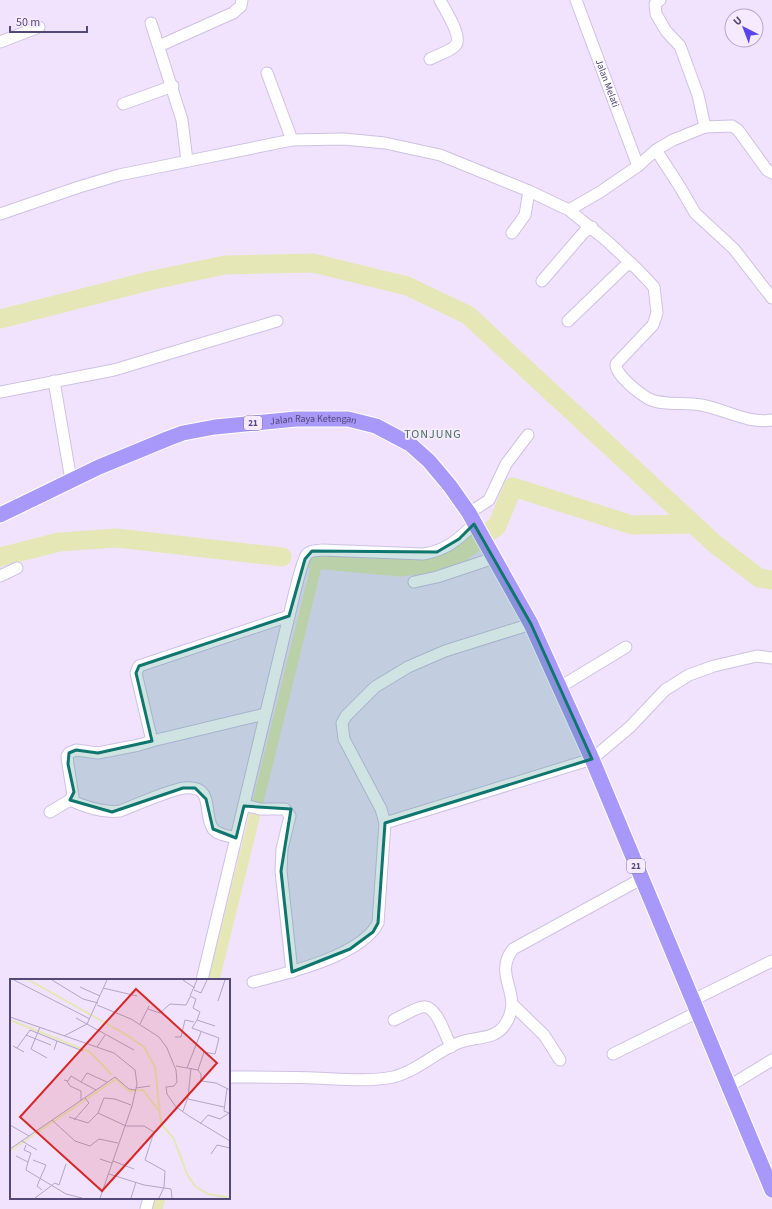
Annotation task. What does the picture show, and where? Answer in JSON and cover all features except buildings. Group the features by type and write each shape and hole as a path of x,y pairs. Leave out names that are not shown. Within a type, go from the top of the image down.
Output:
{"highway":[{"name":"Jalan Raya Ketengan","path":"0,514 71,480 167,439 198,430 296,419 348,419 376,426 410,444 446,481 473,522"},
{"name":"21","path":"473,522 531,624 560,687 592,759 694,1007 772,1190"}],"street":[{"path":"159,46 233,13 241,6 242,0"},
{"path":"430,59 455,46 458,41 457,34 440,0"},
{"name":"Jalan Melati","path":"576,0 638,166"},
{"path":"660,0 655,4 656,14 666,31 680,46 698,94 705,127"},
{"path":"151,22 182,120 187,161"},
{"path":"0,42 39,26"},
{"path":"267,74 292,140"},
{"path":"122,104 172,86"},
{"path":"568,210 600,192 638,166 656,150 673,140 705,127 732,126 738,130 767,170 772,173"},
{"path":"0,214 119,175 292,140 344,139 385,144 440,156 528,197 568,210 585,233 624,268 654,287 658,313 653,325 616,364 617,371 648,399 657,402 699,404 718,408 754,420 772,420"},
{"path":"656,150 695,213 734,249 772,298"},
{"path":"512,233 525,215 528,197"},
{"path":"542,281 585,233"},
{"path":"568,321 624,268"},
{"path":"0,392 114,370 276,320"},
{"path":"54,381 71,480"},
{"path":"202,979 236,838 246,806 265,714 289,616 307,554 312,551 423,554 437,552 459,539 473,522 489,500 506,464 528,435"},
{"path":"414,582 437,577 491,553"},
{"path":"0,576 17,568"},
{"path":"152,740 136,673 139,666 289,616"},
{"path":"253,982 292,972 350,949 373,932 378,923 385,823 381,809 344,739 342,723 346,716 375,687 408,667 445,651 531,624"},
{"path":"560,687 626,647"},
{"path":"385,823 592,759 630,727 665,690 689,676 714,666 757,656 772,658"},
{"path":"50,812 70,800 74,792 68,764 67,756 69,753 76,750 98,753 139,745 152,740 265,714"},
{"path":"70,800 85,807 112,812 120,811 183,788 195,788 201,791 206,799 213,829 218,833 236,838"},
{"path":"246,806 260,809 285,809 290,816 282,849 281,871 292,972"},
{"path":"560,1060 544,1035 513,1005 504,969 507,956 512,949 641,879"},
{"path":"613,1054 772,961"},
{"path":"230,1077 351,1080 394,1077 414,1068 451,1047 469,1040 497,1034 506,1024 513,1005"},
{"path":"394,1020 424,1006 431,1008 435,1013 451,1047"},
{"path":"728,1087 772,1060"},
{"path":"146,1209 149,1199"}],"highlighted area":[{"path":"474,524 531,624 592,759 385,823 378,923 373,932 350,949 292,972 281,871 291,809 244,806 236,838 213,829 206,799 195,788 183,788 112,812 70,800 74,792 68,764 69,753 76,750 98,753 152,741 136,673 139,666 289,616 305,559 312,551 437,552 459,539"}],"waterway":[{"path":"0,319 153,280 225,265 313,263 407,286 468,315 715,544 759,578 772,580"},
{"path":"312,559 400,567 448,562 497,526 513,487 632,525 693,524"},
{"path":"0,557 59,542 117,538 282,557"},
{"path":"214,979 318,559"},
{"path":"157,1209 160,1199"}],"district":[{"name":"TONJUNG","path":"433,434"}]}
